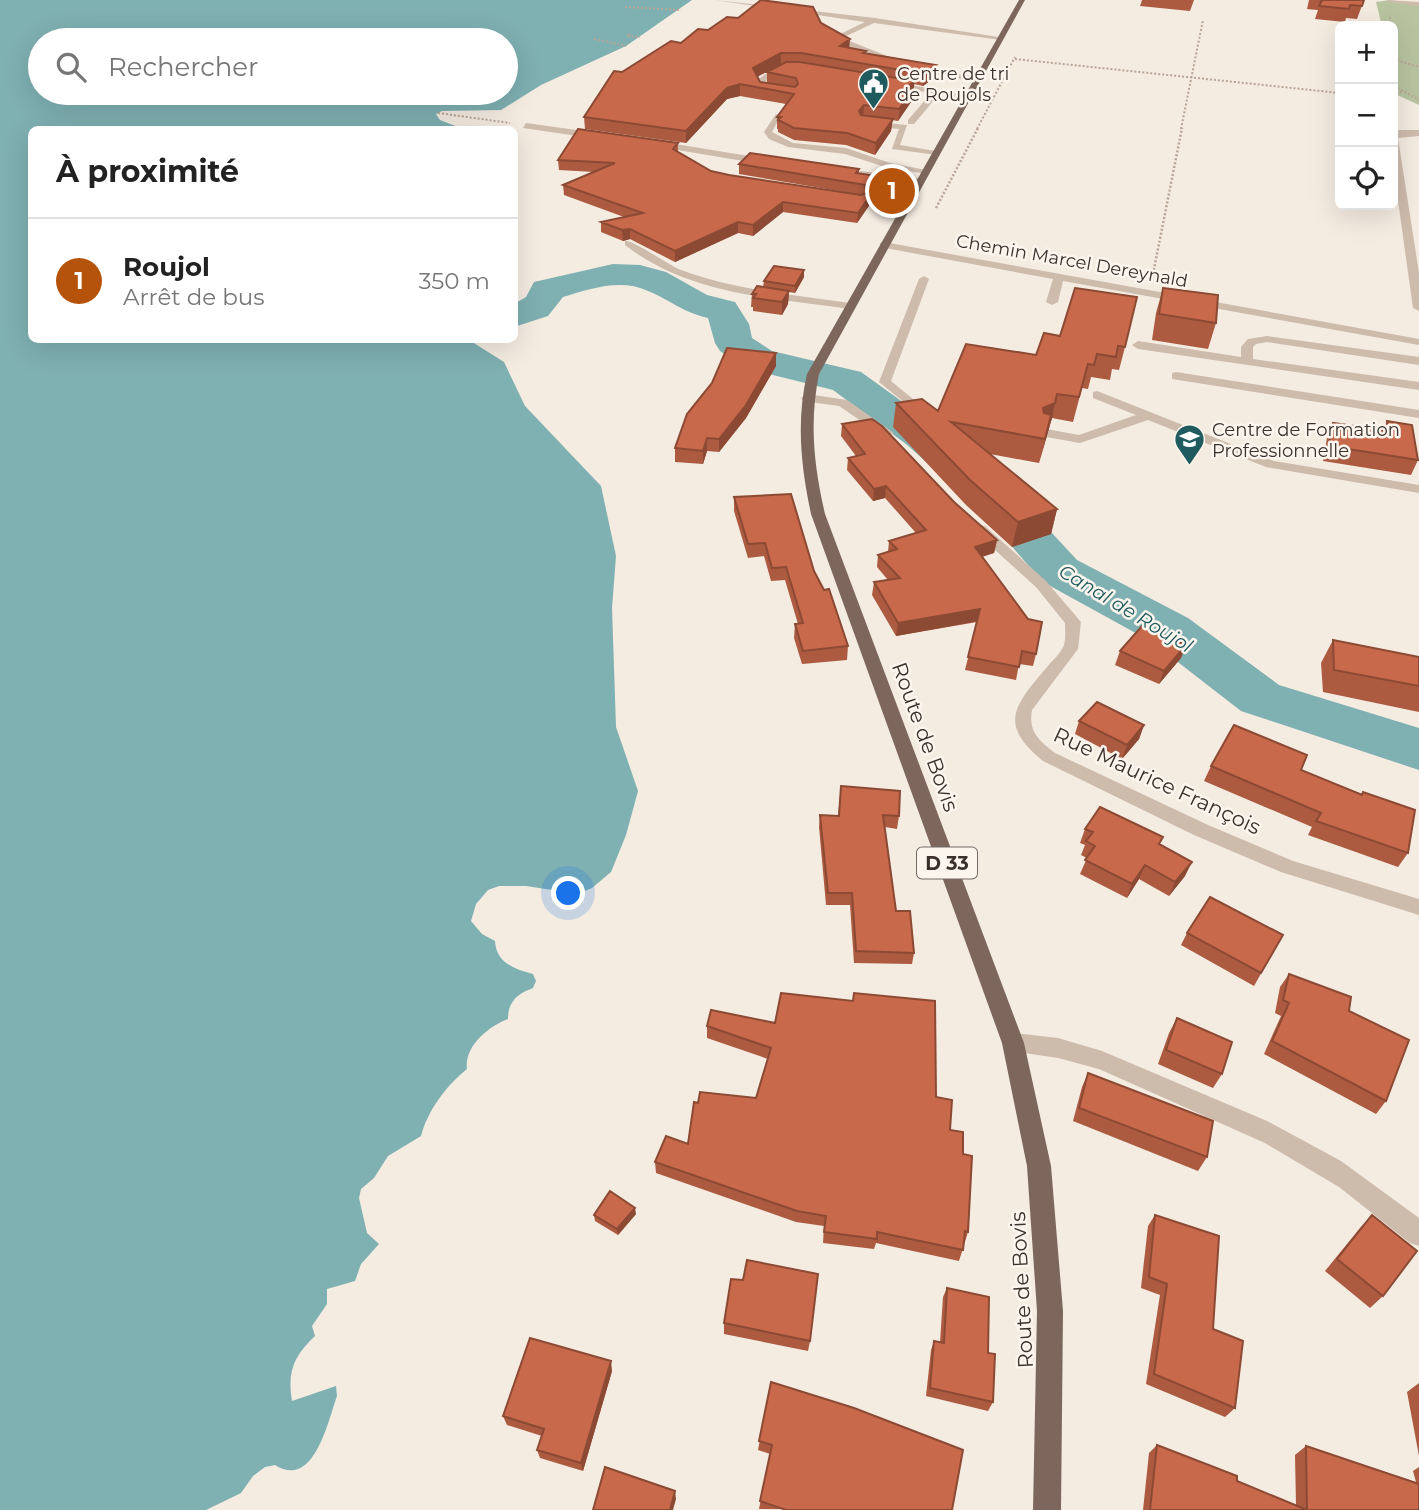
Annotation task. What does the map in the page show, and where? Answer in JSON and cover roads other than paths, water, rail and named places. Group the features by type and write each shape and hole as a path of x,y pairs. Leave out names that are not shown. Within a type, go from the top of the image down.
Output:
{"main road":[{"name":"D 33","path":"884,245 1022,0"},
{"name":"Route de Bovis","path":"884,245 813,373 807,398 805,458 818,514 1013,1043 1039,1166 1050,1311 1047,1510"}],"street":[{"path":"717,0 1001,38"},
{"path":"1390,0 1419,5"},
{"path":"818,19 832,14"},
{"path":"838,37 875,20"},
{"path":"829,32 842,42 886,61 978,80"},
{"path":"783,93 763,89 758,82 783,69 800,69"},
{"path":"877,82 966,101"},
{"path":"891,94 930,100 966,101"},
{"path":"911,122 930,100"},
{"path":"776,117 768,132 785,143 846,151 892,166 926,171"},
{"path":"863,122 904,127 895,147 937,152"},
{"path":"526,126 606,137"},
{"path":"1419,133 1399,133 1393,137 1419,308"},
{"path":"642,142 777,163"},
{"path":"729,168 736,158"},
{"path":"844,172 920,182"},
{"path":"1404,210 1419,212"},
{"path":"629,243 643,257 706,282 850,306"},
{"name":"Chemin Marcel Dereynald","path":"884,245 1419,342"},
{"path":"1052,302 1059,275"},
{"path":"924,279 886,382 932,421"},
{"path":"1247,362 1247,347 1252,341 1267,339 1419,360"},
{"path":"1138,345 1419,386"},
{"path":"1176,376 1419,414"},
{"path":"1097,395 1271,464 1419,489"},
{"path":"807,398 842,403 896,442"},
{"path":"1046,433 1080,439 1149,415"},
{"name":"Rue Maurice François","path":"969,519 1041,584 1073,622 1072,646 1026,705 1019,723 1023,734 1034,747 1049,757 1201,830 1287,867 1419,906"},
{"path":"1013,1043 1034,1043 1071,1050 1132,1073 1300,1150 1357,1185 1419,1234"}],"water":[{"path":"0,0 692,0 626,46 541,85 518,99 518,28 28,28 28,105 509,105 501,110 442,111 436,114 440,120 455,126 28,126 28,343 474,343 504,362 525,406 601,486 616,556 612,608 616,727 638,791 626,835 611,872 592,888 578,894 526,886 499,886 488,890 476,904 471,921 482,934 495,941 499,954 507,964 533,974 536,981 533,988 514,999 508,1019 479,1038 469,1052 467,1069 439,1099 421,1136 388,1156 374,1178 361,1189 359,1198 367,1233 379,1244 361,1264 355,1281 327,1289 327,1304 312,1326 315,1336 297,1357 292,1373 292,1401 336,1386 337,1396 317,1449 300,1468 288,1470 275,1465 265,1467 253,1476 241,1493 206,1510 0,1510"}],"waterway":[{"name":"Canal de Roujol","path":"518,315 535,308 547,290 613,274 653,280 694,303 722,310 730,324 734,343 759,360 847,381 921,435 996,500 1060,571 1170,630 1260,698 1419,749"}],"place":[{"name":"Centre de tri de Roujols","path":"874,111"},
{"name":"Roujol","path":"892,191"},
{"name":"Centre de Formation Professionnelle","path":"1189,467"}]}
